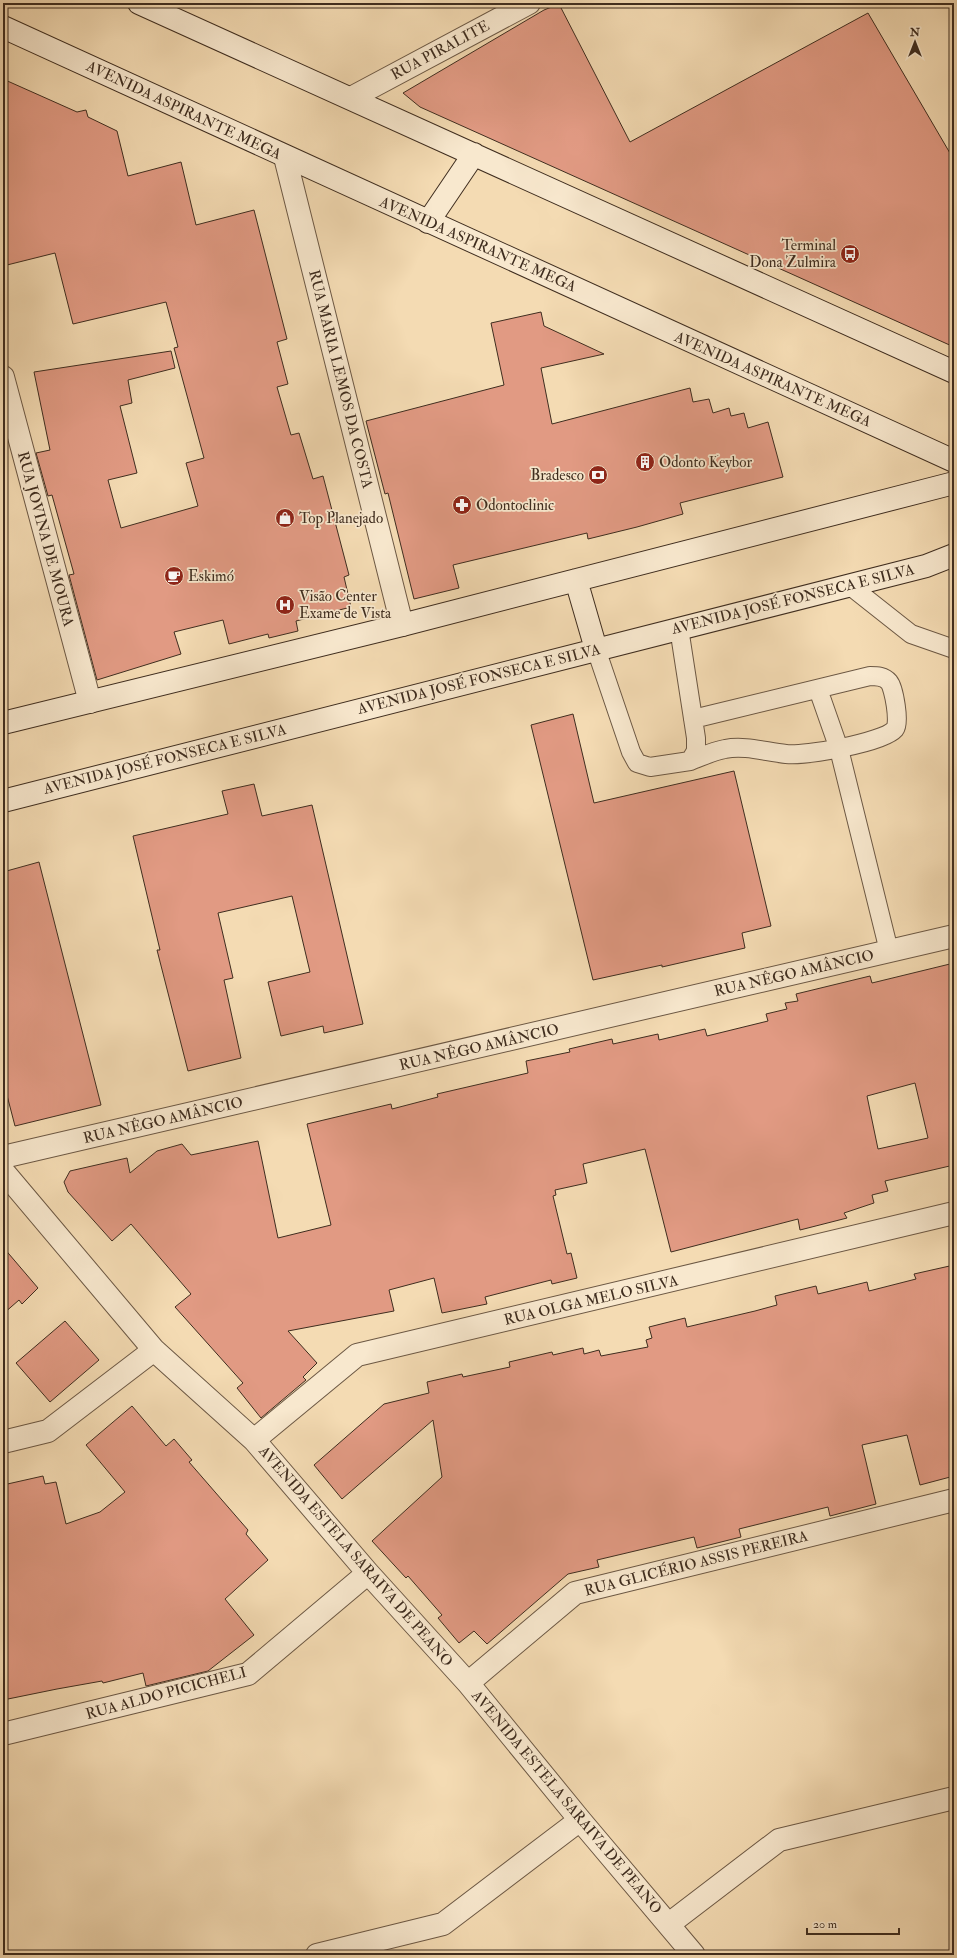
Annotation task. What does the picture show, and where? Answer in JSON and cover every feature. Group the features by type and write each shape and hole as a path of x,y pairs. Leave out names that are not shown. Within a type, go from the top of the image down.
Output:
{"street":[{"path":"139,3 954,372"},
{"name":"RUA PIRALITE","path":"351,98 529,3"},
{"name":"AVENIDA ASPIRANTE MEGA","path":"3,27 954,461"},
{"path":"428,222 474,154"},
{"name":"RUA MARIA LEMOS DA COSTA","path":"285,157 402,626"},
{"name":"RUA JOVINA DE MOURA","path":"3,377 90,702"},
{"path":"3,722 402,626 954,483"},
{"name":"AVENIDA JOSÉ FONSECA E SILVA","path":"3,801 926,566 954,555"},
{"path":"576,580 596,649"},
{"name":"RUA NÊGO AMÂNCIO","path":"3,1158 954,936"},
{"name":"AVENIDA ESTELA SARAIVA DE PEANO","path":"3,1171 154,1350 254,1440 368,1573 468,1683 580,1820 694,1955"},
{"name":"RUA OLGA MELO SILVA","path":"254,1440 357,1355 954,1213"},
{"path":"3,1442 48,1431 154,1350"},
{"name":"RUA GLICÉRIO ASSIS PEREIRA","path":"468,1683 575,1593 954,1500"},
{"name":"RUA ALDO PICICHELI","path":"3,1734 248,1674 368,1573"},
{"path":"668,1924 779,1840 954,1798"},
{"path":"317,1955 444,1924 580,1820"}],"lane":[{"path":"849,585 911,634 954,649"},
{"path":"679,628 696,738 696,751 690,761"},
{"path":"596,649 629,745 637,763 650,768 690,761 724,749 738,748 787,754 839,749 885,736 895,729 898,720 890,683 882,677 870,676 693,719"},
{"path":"818,689 839,749 889,951"}],"building":[{"name":"Terminal Dona Zulmira","path":"559,4 630,142 868,13 954,160 954,347 420,107 403,93 544,10"},
{"path":"3,79 77,112 86,110 88,117 117,131 128,176 181,162 196,225 254,210 287,339 277,342 288,384 277,387 291,435 299,433 313,479 323,476 349,575 344,577 351,607 296,621 298,631 269,638 268,634 229,644 223,620 174,632 181,654 97,680 69,575 74,574 52,495 48,496 36,453 50,450 34,372 171,351 175,368 128,380 132,403 120,406 137,473 108,480 121,528 198,506 186,463 204,458 174,348 178,347 166,302 73,324 55,253 3,266"},
{"path":"541,312 544,326 604,354 541,368 552,424 690,388 693,402 709,399 713,413 729,408 731,416 744,413 748,428 768,422 783,477 680,503 683,514 637,527 588,539 587,533 453,565 459,588 414,599 388,493 385,494 366,421 504,385 491,323"},
{"path":"573,714 594,803 734,771 771,926 742,933 745,948 662,967 662,965 593,980 531,725"},
{"path":"254,784 262,816 312,805 363,1024 324,1033 323,1026 281,1036 268,982 310,972 292,896 218,913 233,978 224,980 241,1058 188,1071 157,950 160,950 133,836 228,814 222,791"},
{"path":"39,862 101,1105 15,1126 3,1080 3,872"},
{"path":"954,963 954,1165 885,1181 888,1191 872,1195 874,1203 844,1213 847,1218 800,1230 798,1219 671,1252 645,1149 583,1164 587,1183 555,1190 556,1195 553,1196 567,1254 571,1253 577,1278 552,1284 551,1280 485,1297 487,1304 442,1313 434,1278 389,1290 394,1311 288,1331 317,1363 303,1377 306,1380 261,1418 237,1388 243,1383 175,1307 191,1294 131,1224 112,1241 68,1192 64,1182 70,1171 127,1158 130,1173 157,1151 182,1144 191,1155 258,1141 278,1238 331,1225 307,1124 391,1104 392,1109 438,1097 437,1094 528,1073 526,1061 570,1052 569,1049 612,1039 613,1044 658,1034 659,1040 705,1029 707,1036 768,1021 766,1014 787,1009 785,1003 798,1001 796,994 870,976 872,983","holes":["915,1083 928,1138 878,1149 867,1096"]},
{"path":"3,1247 38,1288 22,1304 19,1300 3,1314"},
{"path":"954,1265 954,1476 920,1485 907,1435 862,1445 876,1504 830,1516 828,1507 739,1529 741,1537 697,1548 694,1537 597,1560 599,1567 568,1574 487,1644 474,1631 459,1643 438,1618 442,1615 408,1576 406,1578 372,1541 442,1477 433,1420 342,1499 314,1465 384,1404 429,1393 427,1382 462,1374 463,1377 510,1367 509,1362 552,1352 553,1355 583,1348 584,1354 599,1350 601,1356 648,1347 646,1340 652,1338 649,1327 685,1318 687,1327 755,1311 777,1305 775,1296 816,1286 818,1294 867,1282 869,1291 916,1279 914,1274"},
{"path":"65,1321 99,1360 50,1402 16,1363"},
{"path":"132,1406 166,1446 174,1439 192,1460 189,1462 248,1530 246,1534 268,1560 225,1599 254,1635 208,1671 146,1686 143,1673 103,1683 102,1681 3,1700 3,1485 43,1476 45,1484 56,1482 66,1524 100,1512 125,1492 86,1445"}],"place":[{"name":"Terminal Dona Zulmira","path":"850,254"},
{"name":"Odonto Keybor","path":"645,462"},
{"name":"Bradesco","path":"598,475"},
{"name":"Odontoclinic","path":"462,505"},
{"name":"Top Planejado","path":"285,518"},
{"name":"Eskimó","path":"174,576"},
{"name":"Visão Center Exame de Vista","path":"285,605"}]}
